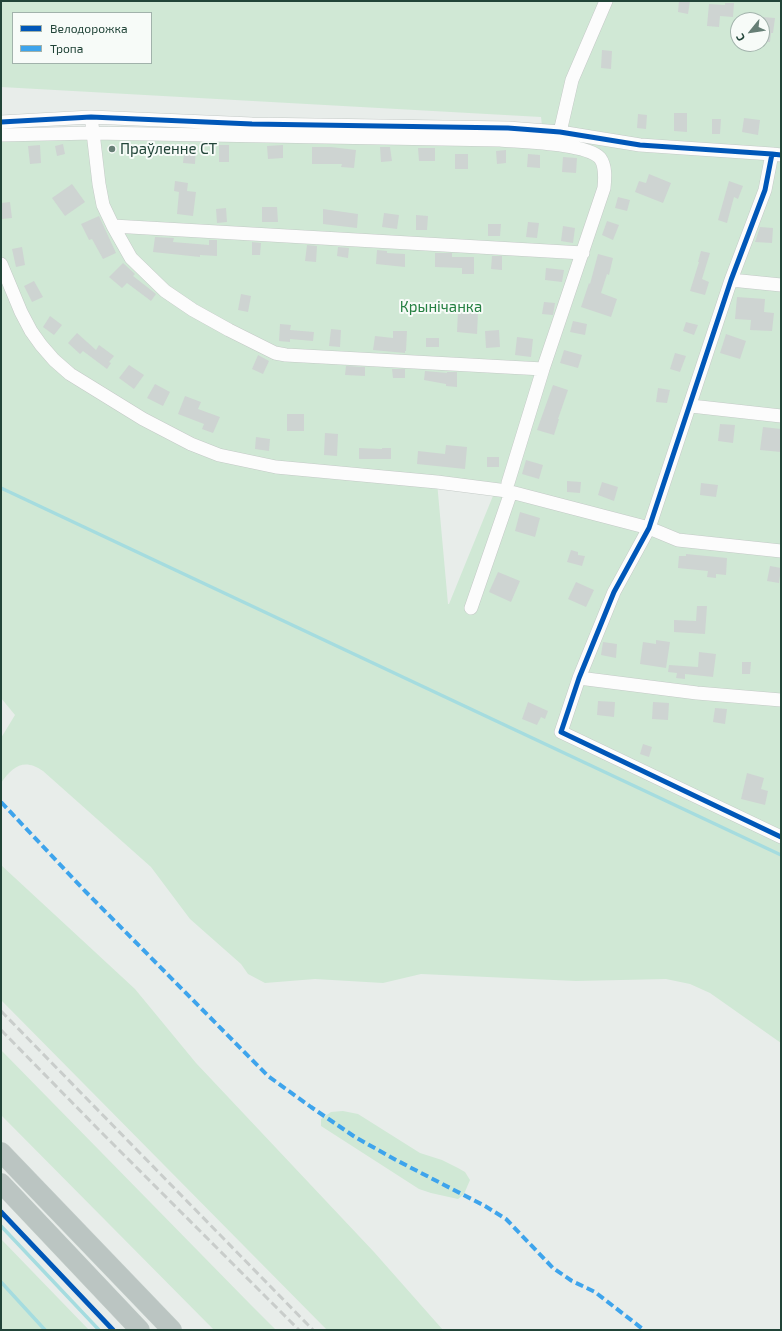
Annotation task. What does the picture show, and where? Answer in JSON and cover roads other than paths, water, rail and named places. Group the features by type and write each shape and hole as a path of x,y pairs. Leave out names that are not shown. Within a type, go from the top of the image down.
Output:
{"highway":[{"path":"1,1152 172,1330"},
{"path":"1,1184 140,1330"}],"street":[{"path":"560,132 572,80 606,1"},
{"path":"91,117 103,205 113,226 131,258 165,291 193,310 275,353 292,356 543,369"},
{"path":"1,122 91,117 252,124 508,128 560,132 640,145 777,155 731,280 691,406 649,528 614,592 579,678 561,732 781,837"},
{"path":"1,135 93,133 500,140 568,146 593,152 601,159 604,167 604,188 543,369 509,488 471,608"},
{"path":"113,226 583,254"},
{"path":"1,264 21,312 41,345 54,360 70,374 143,419 191,444 219,455 276,467 509,488 649,528 678,540 781,551"},
{"path":"731,280 781,285"},
{"path":"691,406 781,416"},
{"path":"579,678 697,693 781,700"}],"waterway":[{"path":"1,488 781,855"},
{"path":"1,1226 99,1330"},
{"path":"1,1282 45,1330"}],"railway":[{"path":"1,1011 313,1330"},
{"path":"1,1030 299,1330"}],"place":[{"name":"Праўленне СТ","path":"112,149"}],"park label":[{"name":"Крынічанка","path":"441,307"}]}
